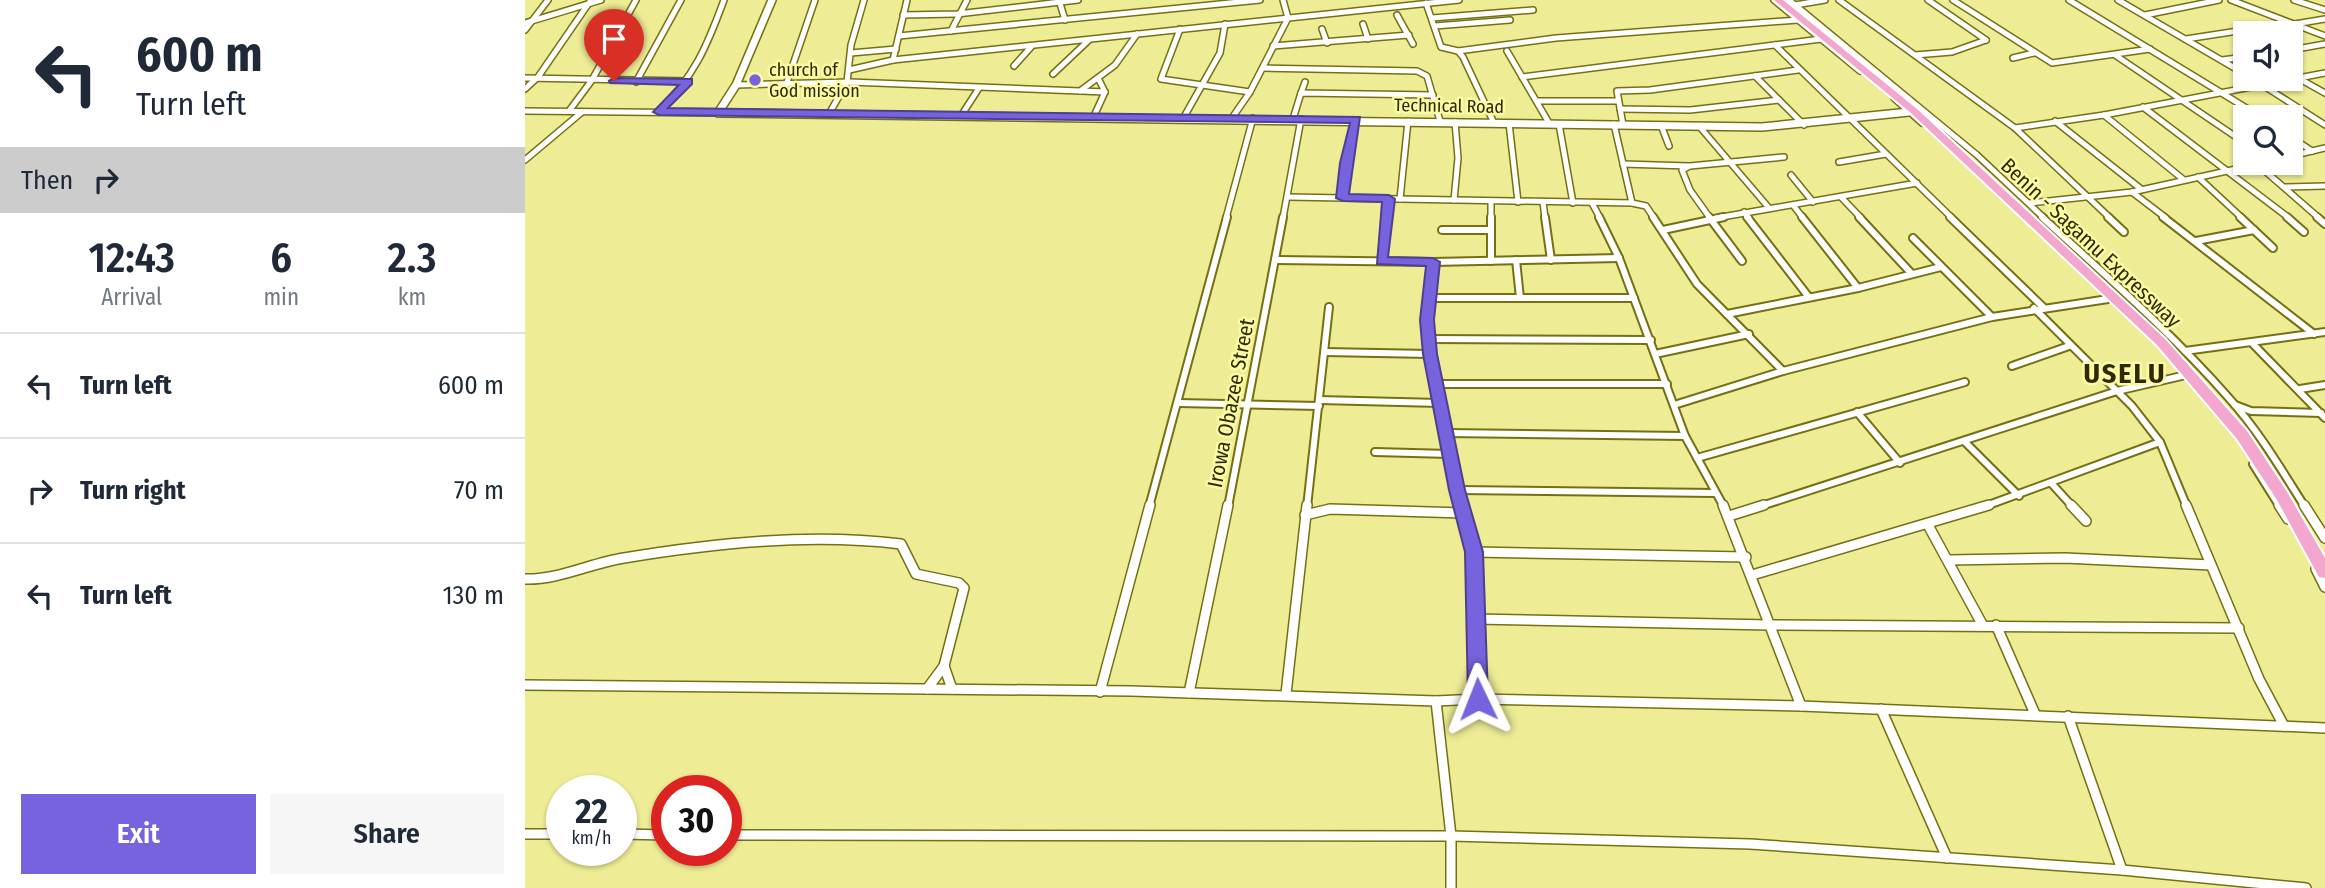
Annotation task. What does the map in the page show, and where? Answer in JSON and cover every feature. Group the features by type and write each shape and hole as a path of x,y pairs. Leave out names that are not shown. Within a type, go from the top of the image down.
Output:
{"highway":[{"path":"1776,0 1914,111 2129,310 2212,398 2263,467 2325,572"},
{"name":"Benin - Sagamu Expressway","path":"1789,2 1968,153 2196,370 2268,459 2325,557"}],"street":[{"path":"525,30 548,0"},
{"path":"525,23 601,0"},
{"path":"569,111 593,80 636,0"},
{"path":"636,82 681,0"},
{"path":"659,112 688,81 707,47 724,0"},
{"path":"718,113 736,85 772,0"},
{"path":"786,85 815,0"},
{"path":"829,114 847,82 864,0"},
{"path":"893,60 907,0"},
{"path":"951,31 957,14 967,0"},
{"path":"1003,8 1006,0"},
{"path":"904,15 957,14 1079,0"},
{"path":"1195,0 1196,6"},
{"path":"899,36 1260,0"},
{"path":"1232,118 1250,92 1288,18 1283,0"},
{"path":"849,70 893,60 1459,0"},
{"path":"1776,0 1995,187 2186,375 2245,450 2296,533 2325,587"},
{"path":"1789,2 1825,0"},
{"path":"1839,0 2015,128 2124,232"},
{"path":"1915,55 1952,52 1986,40 1957,23 1928,0"},
{"path":"1953,0 2052,63 2151,49"},
{"path":"2069,0 2242,105"},
{"path":"2118,0 2233,68"},
{"path":"2145,15 2219,0"},
{"path":"2231,0 2285,21"},
{"path":"2294,0 2325,10"},
{"path":"1060,1 1065,20"},
{"path":"525,89 538,77 590,2"},
{"path":"1422,2 1432,18 1441,47 1458,51 1556,38 1798,20"},
{"path":"1789,2 1951,132 2185,351 2235,405 2283,470 2325,538"},
{"path":"1432,18 1533,10"},
{"path":"1475,14 1482,29"},
{"path":"1397,15 1413,44"},
{"path":"2303,22 2325,19"},
{"path":"1435,26 1510,20"},
{"path":"1184,117 1220,53 1225,24"},
{"path":"1363,24 1368,39"},
{"path":"2303,28 2325,36"},
{"path":"1180,29 1159,77 1200,86 1250,92"},
{"path":"1322,29 1327,43"},
{"path":"2186,39 2233,32"},
{"path":"1080,91 1099,80 1115,65 1137,34"},
{"path":"1273,46 1409,35"},
{"path":"1522,77 1821,39"},
{"path":"1053,75 1089,40"},
{"path":"2303,48 2325,44"},
{"path":"1775,45 2043,307"},
{"path":"1014,66 1032,46"},
{"path":"851,53 896,49"},
{"path":"1458,51 1477,82 1494,123"},
{"path":"1507,51 1549,123"},
{"path":"2013,58 2034,52"},
{"path":"2114,54 2233,135"},
{"path":"2221,61 2233,59"},
{"path":"1262,68 1417,71 1427,76 1440,121"},
{"path":"1632,203 1623,164 1618,91 1650,90 1798,70"},
{"path":"2303,77 2325,73"},
{"path":"1755,76 1804,125"},
{"path":"525,78 688,81"},
{"path":"1099,80 1105,92"},
{"path":"2303,81 2325,93"},
{"path":"736,85 847,82 1105,92"},
{"name":"Irowa Obazee Street","path":"1189,693 1277,260 1301,93 1305,82"},
{"path":"961,116 979,89"},
{"path":"2015,128 2104,116 2233,90"},
{"path":"2272,91 2325,125"},
{"path":"1094,116 1105,92"},
{"path":"1301,93 1433,95"},
{"path":"1538,102 1572,99 1618,101"},
{"path":"1620,109 1690,110 1779,100"},
{"path":"2143,107 2228,169 2304,232"},
{"name":"Technical Road","path":"525,111 1184,117 1699,126 1804,125 1909,112"},
{"path":"525,160 582,111"},
{"path":"2104,116 2184,180"},
{"path":"1100,692 1253,118"},
{"path":"1343,198 1346,163 1356,120"},
{"path":"1400,199 1408,121"},
{"path":"2055,121 2141,189"},
{"path":"1454,200 1458,158 1455,122"},
{"path":"1509,123 1518,202"},
{"path":"1559,124 1573,203"},
{"path":"1661,125 1669,146"},
{"path":"1699,126 1769,208"},
{"path":"2303,145 2312,151"},
{"path":"2303,153 2325,148"},
{"path":"1839,162 1886,154"},
{"path":"1623,164 1690,166 1784,157"},
{"path":"1690,166 1682,170 1683,179 1742,261"},
{"path":"2029,203 2132,192 2233,168"},
{"path":"1791,175 1813,202"},
{"path":"2272,175 2325,224"},
{"path":"2198,177 2273,248"},
{"path":"1663,230 1744,212 1917,183"},
{"path":"2285,187 2325,186"},
{"path":"2132,192 2314,334"},
{"path":"1841,197 1911,273"},
{"path":"1288,198 1632,203 1646,206 1697,284 1783,371"},
{"path":"1381,261 1389,199"},
{"path":"1491,202 1491,261"},
{"path":"1543,202 1551,260"},
{"path":"1592,203 1619,258 1685,436 1729,516 1801,706"},
{"path":"1793,205 1857,288"},
{"path":"1744,212 1809,297"},
{"path":"1442,230 1491,230"},
{"path":"2196,241 2254,230"},
{"path":"1913,238 1992,317"},
{"path":"1277,260 1433,262 1619,258"},
{"path":"1516,260 1520,298"},
{"path":"1433,262 1427,320 1430,354 1457,490 1474,552 1478,699"},
{"path":"1727,314 1857,288 1941,267"},
{"path":"1430,298 1634,298"},
{"path":"1674,405 1783,371 1992,317 2034,308 2108,299"},
{"path":"1286,694 1329,307"},
{"path":"2034,308 2069,346 2117,391 2159,442 2284,726"},
{"path":"2185,351 2253,344 2325,332"},
{"path":"1655,354 1749,334"},
{"path":"1429,339 1651,340"},
{"path":"2253,344 2323,415"},
{"path":"2012,366 2069,346"},
{"path":"1325,352 1430,354"},
{"path":"1729,516 2117,391 2186,375"},
{"path":"1697,458 1965,382"},
{"path":"1438,384 1667,384"},
{"path":"2300,389 2325,385"},
{"path":"1179,403 1440,403"},
{"path":"2235,405 2251,411 2323,415"},
{"path":"1857,412 1900,463"},
{"path":"1446,433 1685,436"},
{"path":"1964,441 2019,496"},
{"path":"1752,575 1929,525 2019,496 2159,442"},
{"path":"1375,452 1450,454"},
{"path":"2052,484 2086,521"},
{"path":"1457,490 1715,494"},
{"path":"1308,512 1464,513"},
{"path":"1929,525 1982,624"},
{"path":"525,579 536,581 582,567 645,555 745,545 814,539 899,543 916,574 963,584 944,666 927,689"},
{"path":"1474,552 1746,557"},
{"path":"1949,560 2065,558 2211,565"},
{"path":"1475,619 1770,625 1982,624 2239,628"},
{"path":"1996,625 2035,714"},
{"path":"944,666 953,689"},
{"path":"525,685 1286,694 1436,701 1478,699 1801,706 2325,728"},
{"path":"1436,701 1451,836 1451,888"},
{"path":"1881,709 1947,858"},
{"path":"2068,716 2122,870"},
{"path":"525,834 546,834"},
{"path":"742,835 1451,836 1750,844 2122,870 2307,888"}],"place":[{"name":"church of God mission","path":"755,80"}],"district":[{"name":"USELU","path":"2125,373"}],"route":[{"path":"614,81 688,81 659,112 1356,120 1346,163 1343,198 1389,199 1381,261 1433,262 1427,309 1430,354 1457,490 1474,552 1478,699"}]}
